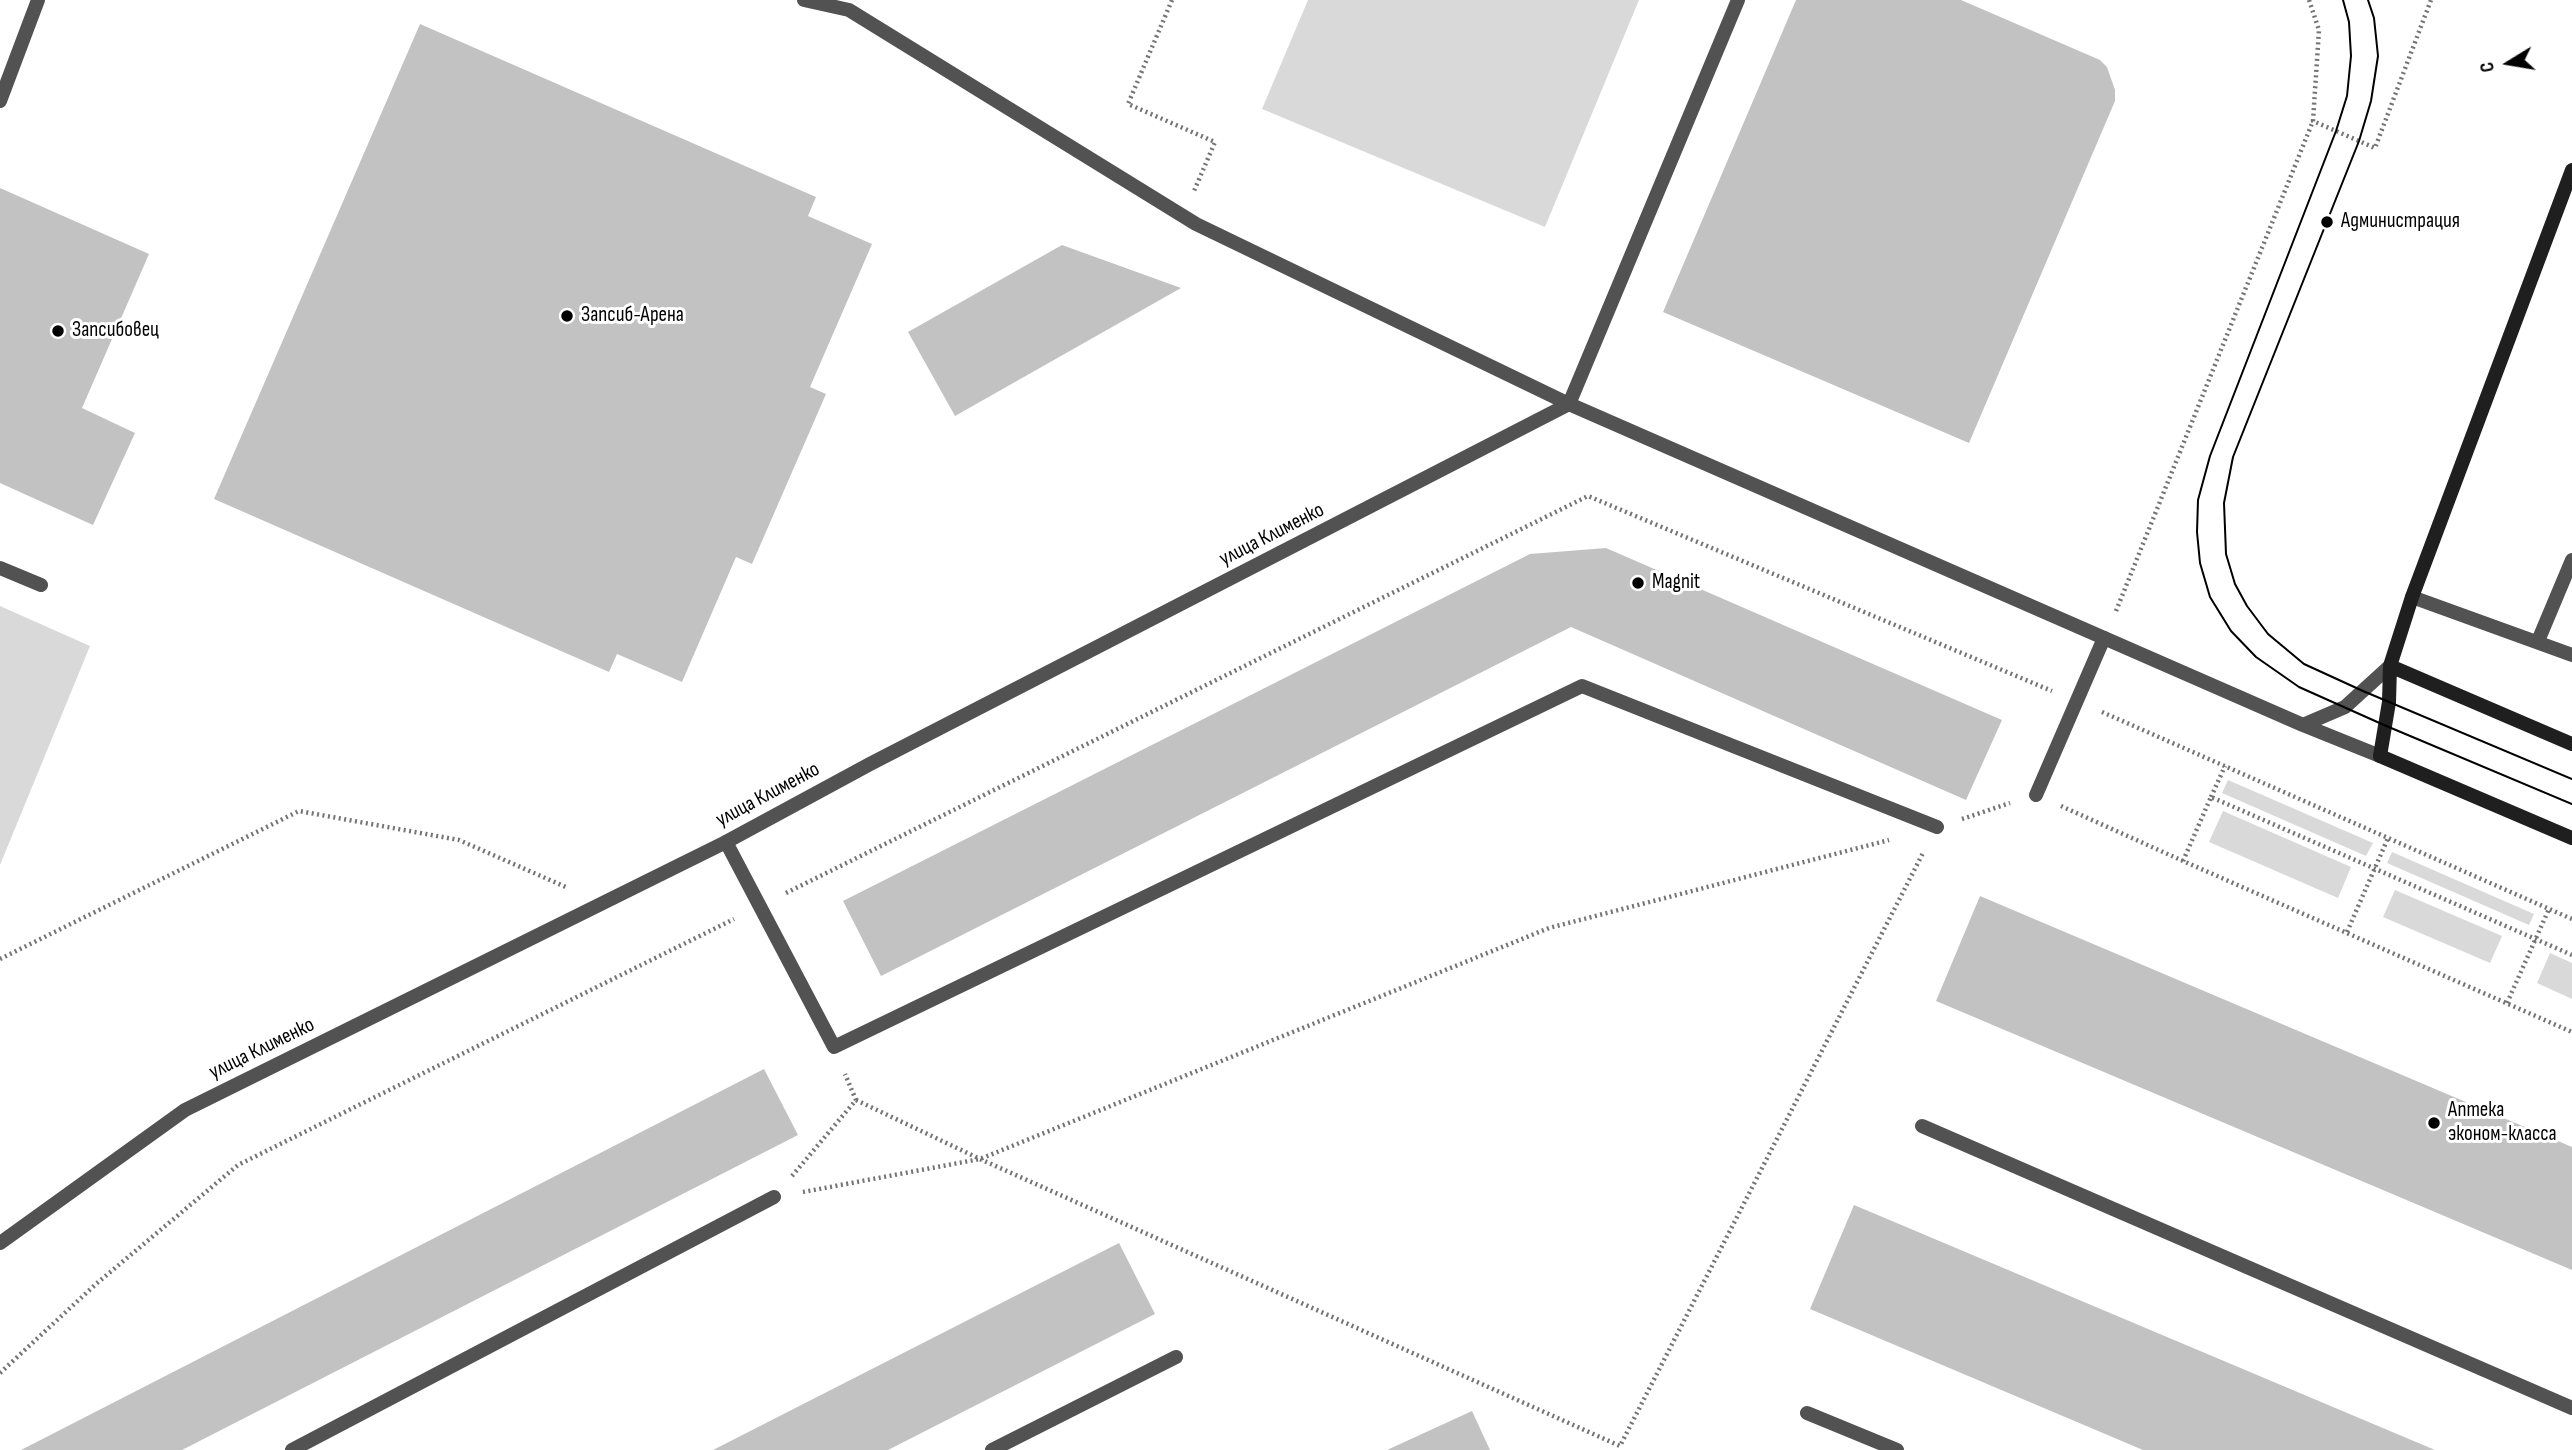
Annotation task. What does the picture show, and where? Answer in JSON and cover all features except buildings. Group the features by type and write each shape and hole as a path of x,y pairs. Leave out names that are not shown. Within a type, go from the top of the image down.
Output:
{"street":[{"path":"0,101 38,0"},
{"path":"804,0 849,9 1183,216 1569,404 2303,725 2572,838"},
{"path":"1569,404 1738,0"},
{"path":"2380,756 2389,702 2390,666 2412,597 2572,170"},
{"name":"улица Клименко","path":"0,1242 185,1110 726,842 870,764 1569,404"},
{"path":"2538,641 2572,560"},
{"path":"0,568 41,585"},
{"path":"2412,597 2572,655"},
{"path":"2036,795 2105,638"},
{"path":"2303,725 2346,707 2390,666"},
{"path":"2390,666 2572,744"},
{"path":"726,842 834,1047 1582,686 1937,827"},
{"path":"1922,1126 2572,1408"},
{"path":"292,1450 774,1197"},
{"path":"992,1450 1177,1357"},
{"path":"1807,1413 1897,1450"}],"path":[{"path":"1172,0 1128,104 1215,142 1183,216"},
{"path":"2105,638 2313,121 2319,30 2309,0"},
{"path":"2313,121 2375,148 2431,0"},
{"path":"2183,861 2225,766"},
{"path":"774,1197 980,1159 1549,928 1937,827 2036,795 2572,1032"},
{"path":"2211,797 2572,956"},
{"path":"0,960 299,811 458,840 603,903"},
{"path":"1615,1450 1620,1446 1937,827"},
{"path":"2347,932 2388,838"},
{"path":"2507,1003 2549,909"},
{"path":"834,1047 856,1100 980,1159 1620,1446"},
{"path":"774,1197 856,1100"}],"shaded area":[{"path":"1308,0 1639,0 1545,227 1262,109"},
{"path":"0,606 90,646 0,865"},
{"path":"2228,780 2373,843 2366,856 2222,793"},
{"path":"2223,811 2351,867 2338,898 2209,842"},
{"path":"2392,852 2534,914 2529,925 2387,863"},
{"path":"2395,890 2502,936 2490,963 2383,917"},
{"path":"2550,953 2572,963 2572,999 2537,983"}],"tram line":[{"path":"2343,0 2349,22 2351,56 2347,96 2336,131 2210,456 2198,500 2200,563 2210,597 2231,631 2256,657 2299,687 2572,804"},
{"path":"2368,0 2374,18 2378,56 2371,101 2359,141 2233,457 2224,503 2226,554 2235,584 2247,606 2268,634 2304,664 2572,779"}],"place":[{"name":"Администрация","path":"2327,222"},
{"name":"Запсиб-Арена","path":"567,316"},
{"name":"Запсибовец","path":"58,331"},
{"name":"Magnit","path":"1638,583"},
{"name":"Аптека эконом-класса","path":"2434,1123"}]}
